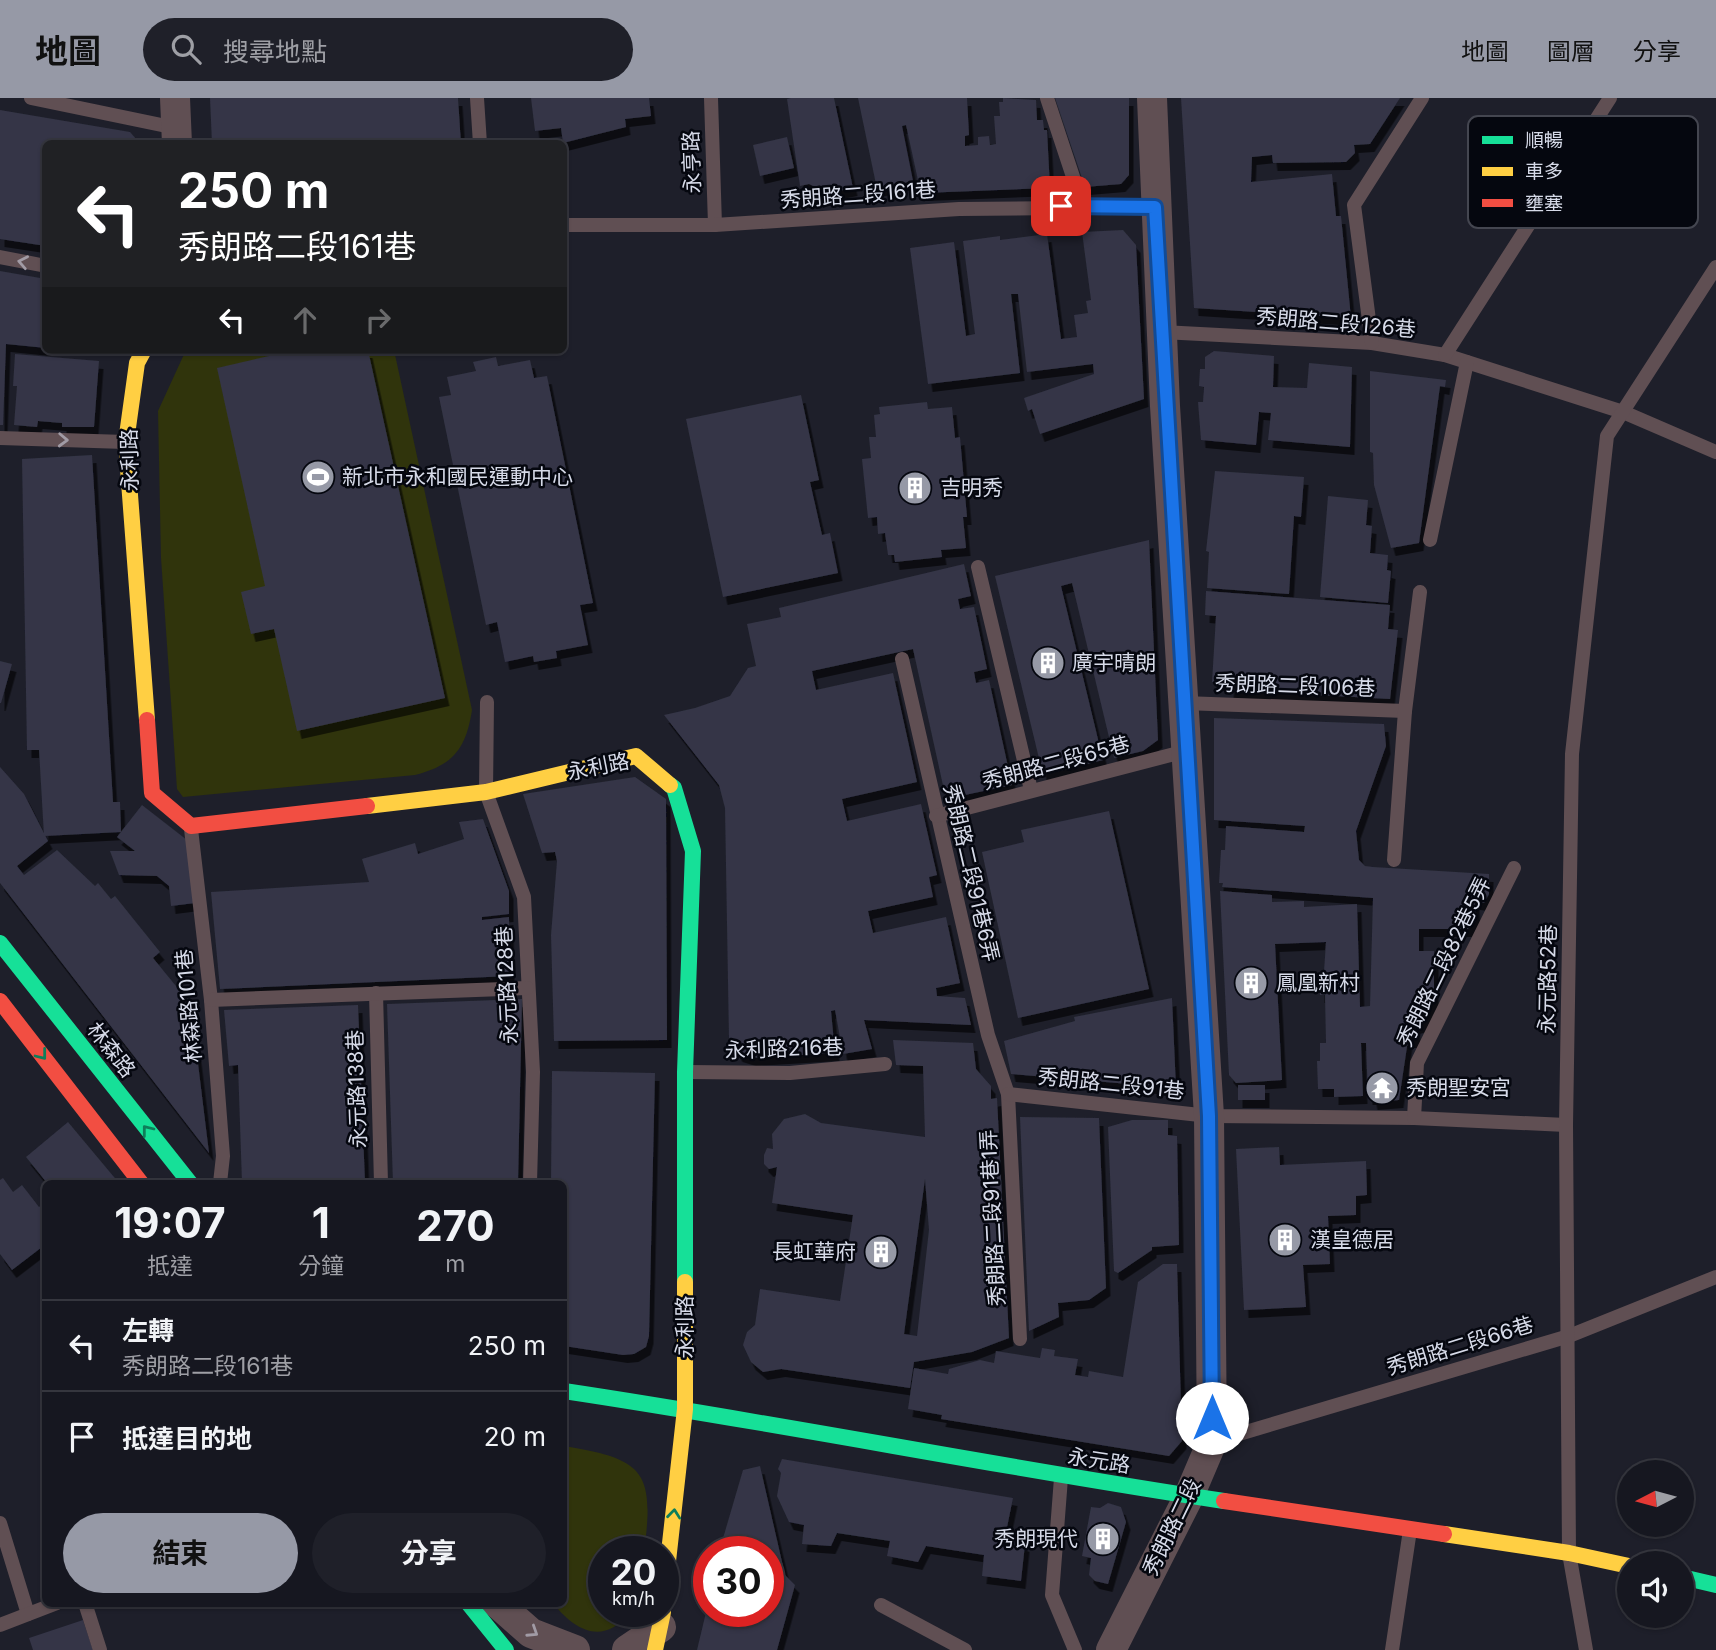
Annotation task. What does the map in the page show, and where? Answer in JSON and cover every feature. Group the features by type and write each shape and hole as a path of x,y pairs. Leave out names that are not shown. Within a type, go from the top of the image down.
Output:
{"street":[{"path":"175,98 177,136"},
{"name":"秀朗路二段","path":"1111,1650 1189,1496 1212,1442 1209,1116 1155,207 1152,98"},
{"name":"永利路","path":"142,354 137,363 126,442 152,793 191,826 486,792 636,756 674,789 693,851 685,1072 685,1409 670,1536"},
{"name":"林森路","path":"0,943 188,1180"},
{"path":"0,1001 139,1180"},
{"name":"永元路","path":"567,1391 685,1409 1061,1477 1569,1553 1617,1563"},
{"path":"1694,1580 1716,1585"},
{"path":"471,1607 506,1650"},
{"path":"502,1607 531,1633 575,1650"},
{"path":"627,1650 656,1627"}],"lane":[{"path":"31,98 177,136"},
{"path":"477,98 480,140"},
{"name":"永亨路","path":"710,98 715,225"},
{"path":"1047,98 1083,207"},
{"path":"1372,343 1354,205 1422,98"},
{"path":"1598,116 1610,98"},
{"name":"秀朗路二段161巷","path":"567,225 715,225 959,209 1155,207"},
{"path":"1445,355 1527,228"},
{"path":"0,257 42,265"},
{"name":"永元路52巷","path":"1586,1650 1569,1553 1566,1125 1573,754 1607,436 1716,267"},
{"name":"秀朗路二段126巷","path":"1162,332 1372,343 1445,355 1623,412 1716,452"},
{"path":"1430,540 1466,362"},
{"path":"0,438 126,442"},
{"path":"978,567 1031,790"},
{"path":"1394,860 1405,711 1420,592"},
{"name":"秀朗路二段91巷6弄","path":"902,659 988,1035 1008,1094"},
{"path":"486,792 487,702"},
{"name":"秀朗路二段106巷","path":"1184,703 1405,711"},
{"name":"秀朗路二段65巷","path":"936,816 1186,751"},
{"name":"永元路128巷","path":"486,792 524,897 533,1072 530,1180"},
{"name":"林森路101巷","path":"191,826 211,1000 223,1156 220,1180"},
{"name":"秀朗路二段82巷5弄","path":"1414,1118 1417,1063 1514,868"},
{"path":"211,1000 527,988"},
{"name":"永元路138巷","path":"376,993 381,1180"},
{"name":"永利路216巷","path":"685,1072 790,1073 885,1064"},
{"name":"秀朗路二段91巷","path":"1008,1094 1209,1116 1414,1118 1566,1125"},
{"name":"秀朗路二段91巷1弄","path":"1008,1094 1020,1339"},
{"name":"秀朗路二段66巷","path":"1212,1442 1569,1336 1716,1277"},
{"path":"1061,1477 1052,1595 1075,1650"},
{"path":"0,1523 28,1614"},
{"path":"1392,1650 1410,1530"},
{"path":"881,1605 965,1650"},
{"path":"0,1625 46,1607"},
{"path":"86,1607 100,1650"}],"green space":[{"path":"184,354 395,354 472,710 462,745 449,760 415,775 183,797 177,789 161,558 158,411"},
{"path":"567,1447 612,1457 627,1464 638,1474 645,1486 647,1503 646,1536 588,1536 588,1627 613,1627 600,1632 590,1631 570,1621 556,1607 567,1607"}],"building":[{"path":"210,98 458,98 461,140 212,140"},
{"path":"531,98 649,98 651,116 625,119 626,127 567,142 563,140 561,128 535,131"},
{"path":"834,98 853,188 828,193 809,184 800,186 787,99"},
{"path":"858,98 967,98 969,135 965,136 965,146 978,145 978,137 989,136 990,145 996,144 994,116 1000,116 999,102 1003,102 1003,98 1036,100 1037,120 1043,120 1044,130 1047,130 1050,188 923,193 906,125 902,126 913,181 877,189"},
{"path":"1055,98 1129,98 1129,175 1121,184 1085,187"},
{"path":"1181,98 1400,98 1370,144 1354,145 1355,153 1346,162 1273,163 1272,155 1252,157 1251,182 1332,174 1336,216 1341,216 1351,318 1194,308"},
{"path":"0,110 130,132 137,140 42,140 42,245 0,239"},
{"path":"787,137 794,168 760,176 753,145"},
{"path":"1123,230 1136,245 1144,399 1040,434 1032,409 1028,411 1024,398 1094,374 1093,364 1027,372 1018,294 1011,294 1020,373 928,384 910,248 954,242 966,336 975,334 963,241 1047,234 1061,339 1077,337 1074,315 1088,313 1086,301 1091,300 1082,232"},
{"path":"0,271 42,278 42,348 6,344 3,425 0,425"},
{"path":"1214,351 1274,356 1273,387 1307,388 1309,363 1352,367 1350,447 1268,440 1271,413 1259,412 1256,445 1201,440 1198,402 1203,402 1204,387 1199,386 1200,369 1205,369 1205,357"},
{"path":"15,354 99,361 94,427 62,427 62,423 38,421 37,427 14,425 17,386 13,386"},
{"name":"新北市永和國民運動中心","path":"278,354 369,354 445,698 297,731 274,629 251,634 241,592 265,586 217,368"},
{"path":"496,357 498,366 530,360 534,378 547,376 593,603 580,605 588,645 556,651 557,658 534,662 533,656 505,662 497,622 486,625 439,397 451,395 447,377 476,371 473,362"},
{"path":"1370,371 1446,380 1445,387 1440,386 1419,543 1391,548 1374,485 1373,453 1370,452"},
{"path":"801,395 819,480 810,482 822,535 830,533 838,573 723,597 686,419"},
{"name":"吉明秀","path":"927,402 928,409 952,407 955,438 960,437 967,517 963,517 966,548 941,550 942,557 895,562 894,555 888,555 885,533 878,534 877,517 868,518 862,459 871,458 869,437 876,437 874,415 880,414 879,407"},
{"path":"92,455 113,802 120,802 121,832 44,836 39,750 27,750 22,459"},
{"path":"1215,471 1304,477 1301,517 1294,516 1289,594 1207,588 1209,552 1206,551"},
{"path":"1328,496 1368,500 1366,525 1372,526 1370,553 1388,555 1387,570 1391,571 1388,603 1320,597"},
{"name":"廣宇晴朗","path":"1149,540 1158,740 1143,751 1114,758 1072,583 1061,586 1103,760 1043,775 995,576"},
{"path":"964,564 971,596 958,599 960,609 974,607 987,669 974,672 976,683 989,680 1012,785 946,799 913,649 812,671 816,690 893,673 917,782 842,799 847,821 921,804 937,875 929,877 933,897 868,911 873,933 946,917 960,983 936,988 937,996 965,998 971,1025 864,1020 872,1049 843,1054 835,1010 831,1011 835,1053 751,1058 738,1054 729,1039 725,808 719,785 664,715 730,696 748,668 756,666 747,624 781,617 779,608"},
{"path":"1206,591 1390,605 1388,629 1398,630 1390,699 1229,690 1230,683 1212,682 1216,616 1205,615"},
{"path":"0,661 12,664 1,703 0,703"},
{"path":"1214,718 1384,724 1386,746 1356,831 1359,860 1365,866 1373,867 1489,874 1489,894 1484,903 1475,902 1476,921 1468,929 1419,929 1419,951 1434,951 1434,997 1423,1024 1415,1026 1417,1040 1408,1040 1399,1100 1373,1102 1372,1097 1368,1097 1366,1043 1361,1043 1363,1096 1334,1097 1334,1089 1318,1089 1317,1061 1320,1061 1320,1043 1326,1043 1325,995 1320,995 1320,971 1324,971 1326,942 1275,944 1282,1080 1236,1083 1229,1075 1220,891 1272,895 1272,902 1304,901 1304,907 1357,904 1360,1007 1370,1006 1373,898 1222,887 1223,883 1219,883 1221,850 1225,850 1226,826 1304,832 1305,826 1214,820"},
{"path":"0,767 24,794 48,841 17,866 24,875 57,850 95,886 98,883 111,899 115,896 160,952 153,958 194,1008 189,1023 194,1031 209,1153 0,883"},
{"path":"635,777 666,799 667,1040 554,1041 551,935 557,861 555,852 542,853 523,794"},
{"path":"142,805 187,840 195,903 171,906 169,886 157,876 119,875 110,851 135,851 117,837"},
{"path":"1109,811 1149,989 1018,1018 982,852 1024,842 1021,830"},
{"path":"483,819 509,891 509,914 482,917 482,920 509,917 510,976 220,989 211,892 369,882 362,859 415,843 418,854 464,839 459,822"},
{"path":"1172,998 1176,1088 1011,1074 1004,1041 1075,1021 1074,1017"},
{"path":"522,999 518,1180 393,1180 387,1004"},
{"path":"358,1005 365,1180 242,1180 238,1065 229,1066 224,1010"},
{"path":"893,1040 973,1043 976,1069 991,1086 991,1099 997,1098 1009,1338 972,1352 914,1362 910,1388 781,1369 763,1372 751,1362 743,1345 747,1332 755,1325 760,1289 840,1301 853,1215 772,1203 777,1167 769,1169 764,1164 764,1155 767,1148 773,1149 772,1134 784,1119 805,1114 821,1123 925,1137 923,1066 896,1065","holes":["925,1179 929,1230 917,1336 904,1334"]},
{"path":"552,1071 655,1073 649,1336 646,1347 634,1354 623,1355 567,1346 567,1180 551,1180"},
{"path":"1238,1085 1265,1085 1265,1100 1238,1100"},
{"path":"1020,1117 1099,1118 1106,1288 1089,1300 1058,1303 1059,1317 1029,1331"},
{"path":"1132,1120 1168,1120 1168,1135 1177,1136 1179,1245 1152,1247 1152,1250 1118,1273 1114,1271 1108,1127"},
{"path":"68,1122 116,1180 45,1180 26,1157"},
{"name":"漢皇德居","path":"1279,1147 1280,1165 1366,1161 1367,1195 1356,1196 1356,1215 1328,1216 1330,1264 1303,1265 1306,1307 1244,1310 1236,1149"},
{"path":"3,1178 13,1192 22,1185 39,1207 42,1204 42,1247 12,1270 0,1254 0,1180"},
{"path":"1163,1264 1177,1264 1182,1441 1169,1456 941,1419 942,1415 908,1409 914,1368 948,1374 949,1369 980,1360 994,1363 996,1351 1040,1358 1042,1348 1055,1350 1054,1356 1078,1359 1075,1375 1088,1377 1089,1371 1123,1377 1138,1282"},
{"path":"782,1459 1013,1498 1005,1537 1025,1544 1021,1581 982,1576 984,1555 926,1546 918,1562 887,1556 890,1541 837,1533 831,1546 802,1544 804,1525 789,1522 777,1496 781,1473 778,1469"},
{"path":"760,1466 776,1536 724,1536 743,1470"},
{"name":"秀朗現代","path":"1108,1503 1121,1507 1126,1522 1108,1584 1095,1581 1089,1575 1091,1558 1082,1556 1091,1507 1100,1508"},
{"path":"784,1571 795,1585 784,1625"},
{"path":"83,1620 93,1650 33,1650 29,1638"},
{"path":"702,1627 783,1627 777,1650 697,1650"}],"traffic: fast":[{"path":"670,785 674,788 693,851 685,1072 685,1282"},
{"path":"0,943 188,1180"},
{"path":"567,1391 1224,1501"},
{"path":"1694,1580 1716,1585"},
{"path":"471,1607 506,1650"}],"traffic: slow":[{"path":"142,354 137,363 126,442 147,720"},
{"path":"367,806 486,792 636,756 670,785"},
{"path":"671,1536 685,1409 685,1282"},
{"path":"1444,1534 1569,1553 1617,1563"},
{"path":"655,1650 660,1627"}],"traffic: jam":[{"path":"147,720 152,793 191,826 367,806"},
{"path":"0,1001 139,1180"},
{"path":"1224,1501 1444,1534"}],"place":[{"name":"新北市永和國民運動中心","path":"318,477"},
{"name":"吉明秀","path":"915,488"},
{"name":"廣宇晴朗","path":"1048,663"},
{"name":"鳳凰新村","path":"1251,983"},
{"name":"秀朗聖安宮","path":"1382,1088"},
{"name":"漢皇德居","path":"1285,1240"},
{"name":"長虹華府","path":"881,1252"},
{"name":"秀朗現代","path":"1103,1539"}],"route":[{"path":"1061,206 1155,207 1209,1116 1212,1418"}]}
